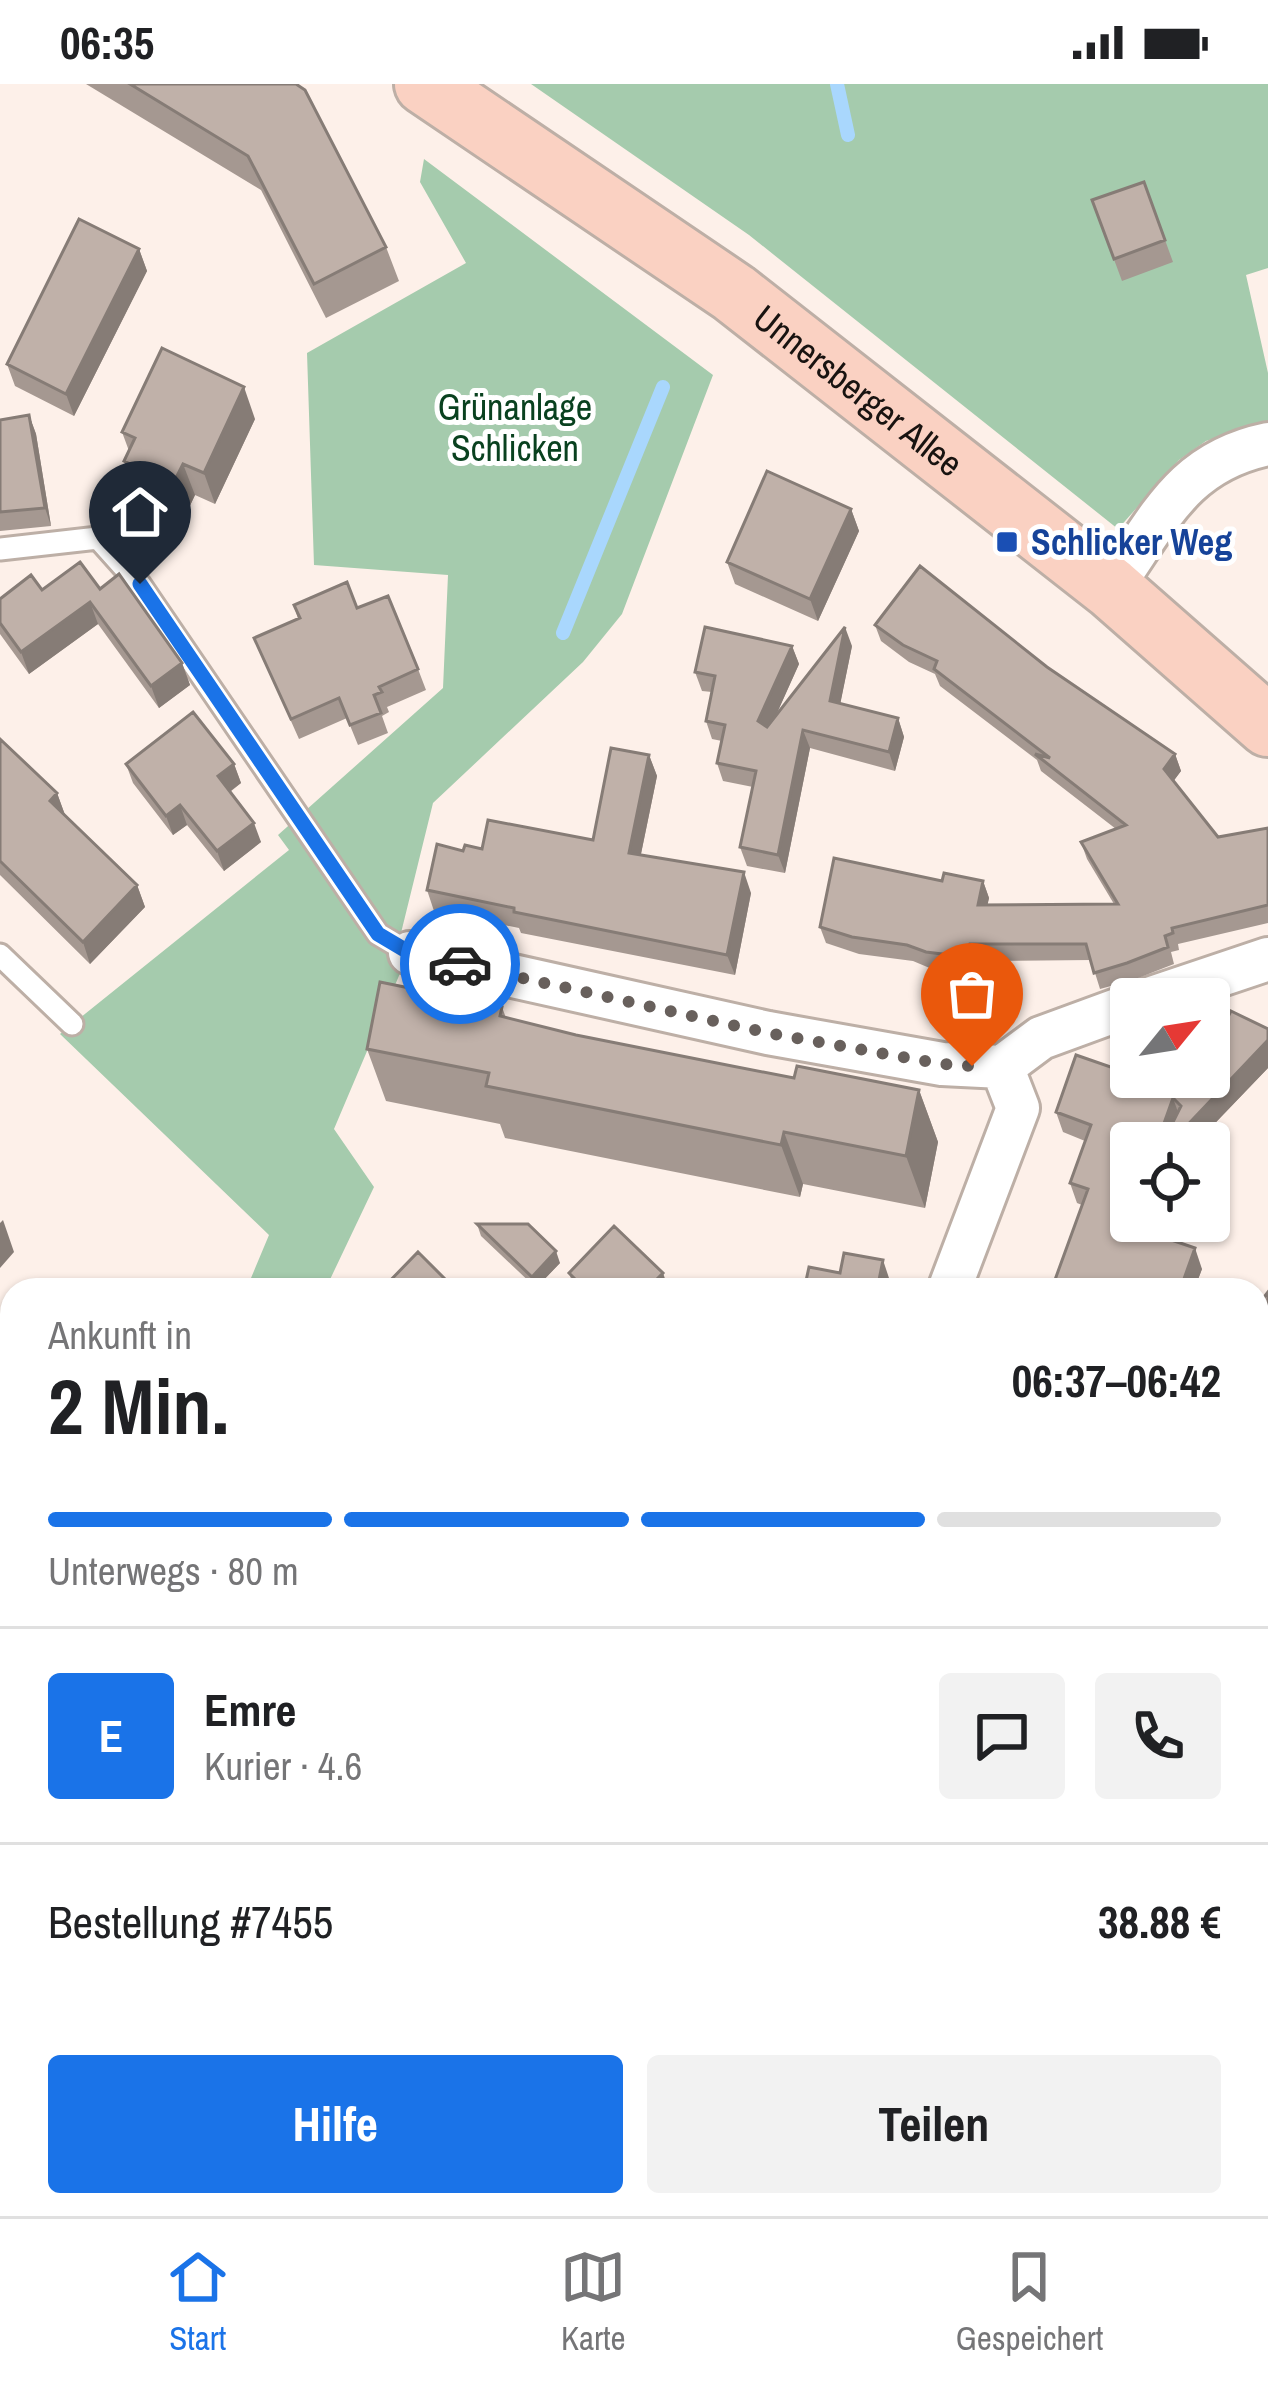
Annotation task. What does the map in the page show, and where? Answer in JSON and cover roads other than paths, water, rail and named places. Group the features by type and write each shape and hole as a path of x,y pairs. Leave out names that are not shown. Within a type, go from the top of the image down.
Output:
{"main road":[{"name":"Unnersberger Allee","path":"424,84 734,293 1112,588 1268,726"}],"street":[{"path":"1112,588 1190,479 1220,458 1268,444"},
{"path":"410,953 768,1033 942,1064 1002,1067 1041,1038 1110,1013"},
{"path":"1210,978 1268,958"},
{"path":"954,1278 1018,1108 1002,1067"}],"lane":[{"path":"0,549 98,538 140,584 378,934 410,953"},
{"path":"0,955 72,1024"}],"waterway":[{"path":"837,84 848,135"},
{"path":"563,633 663,387"}],"place":[{"name":"Schlicker Weg","path":"1007,542"}],"park label":[{"name":"Grünanlage Schlicken","path":"515,428"}]}
